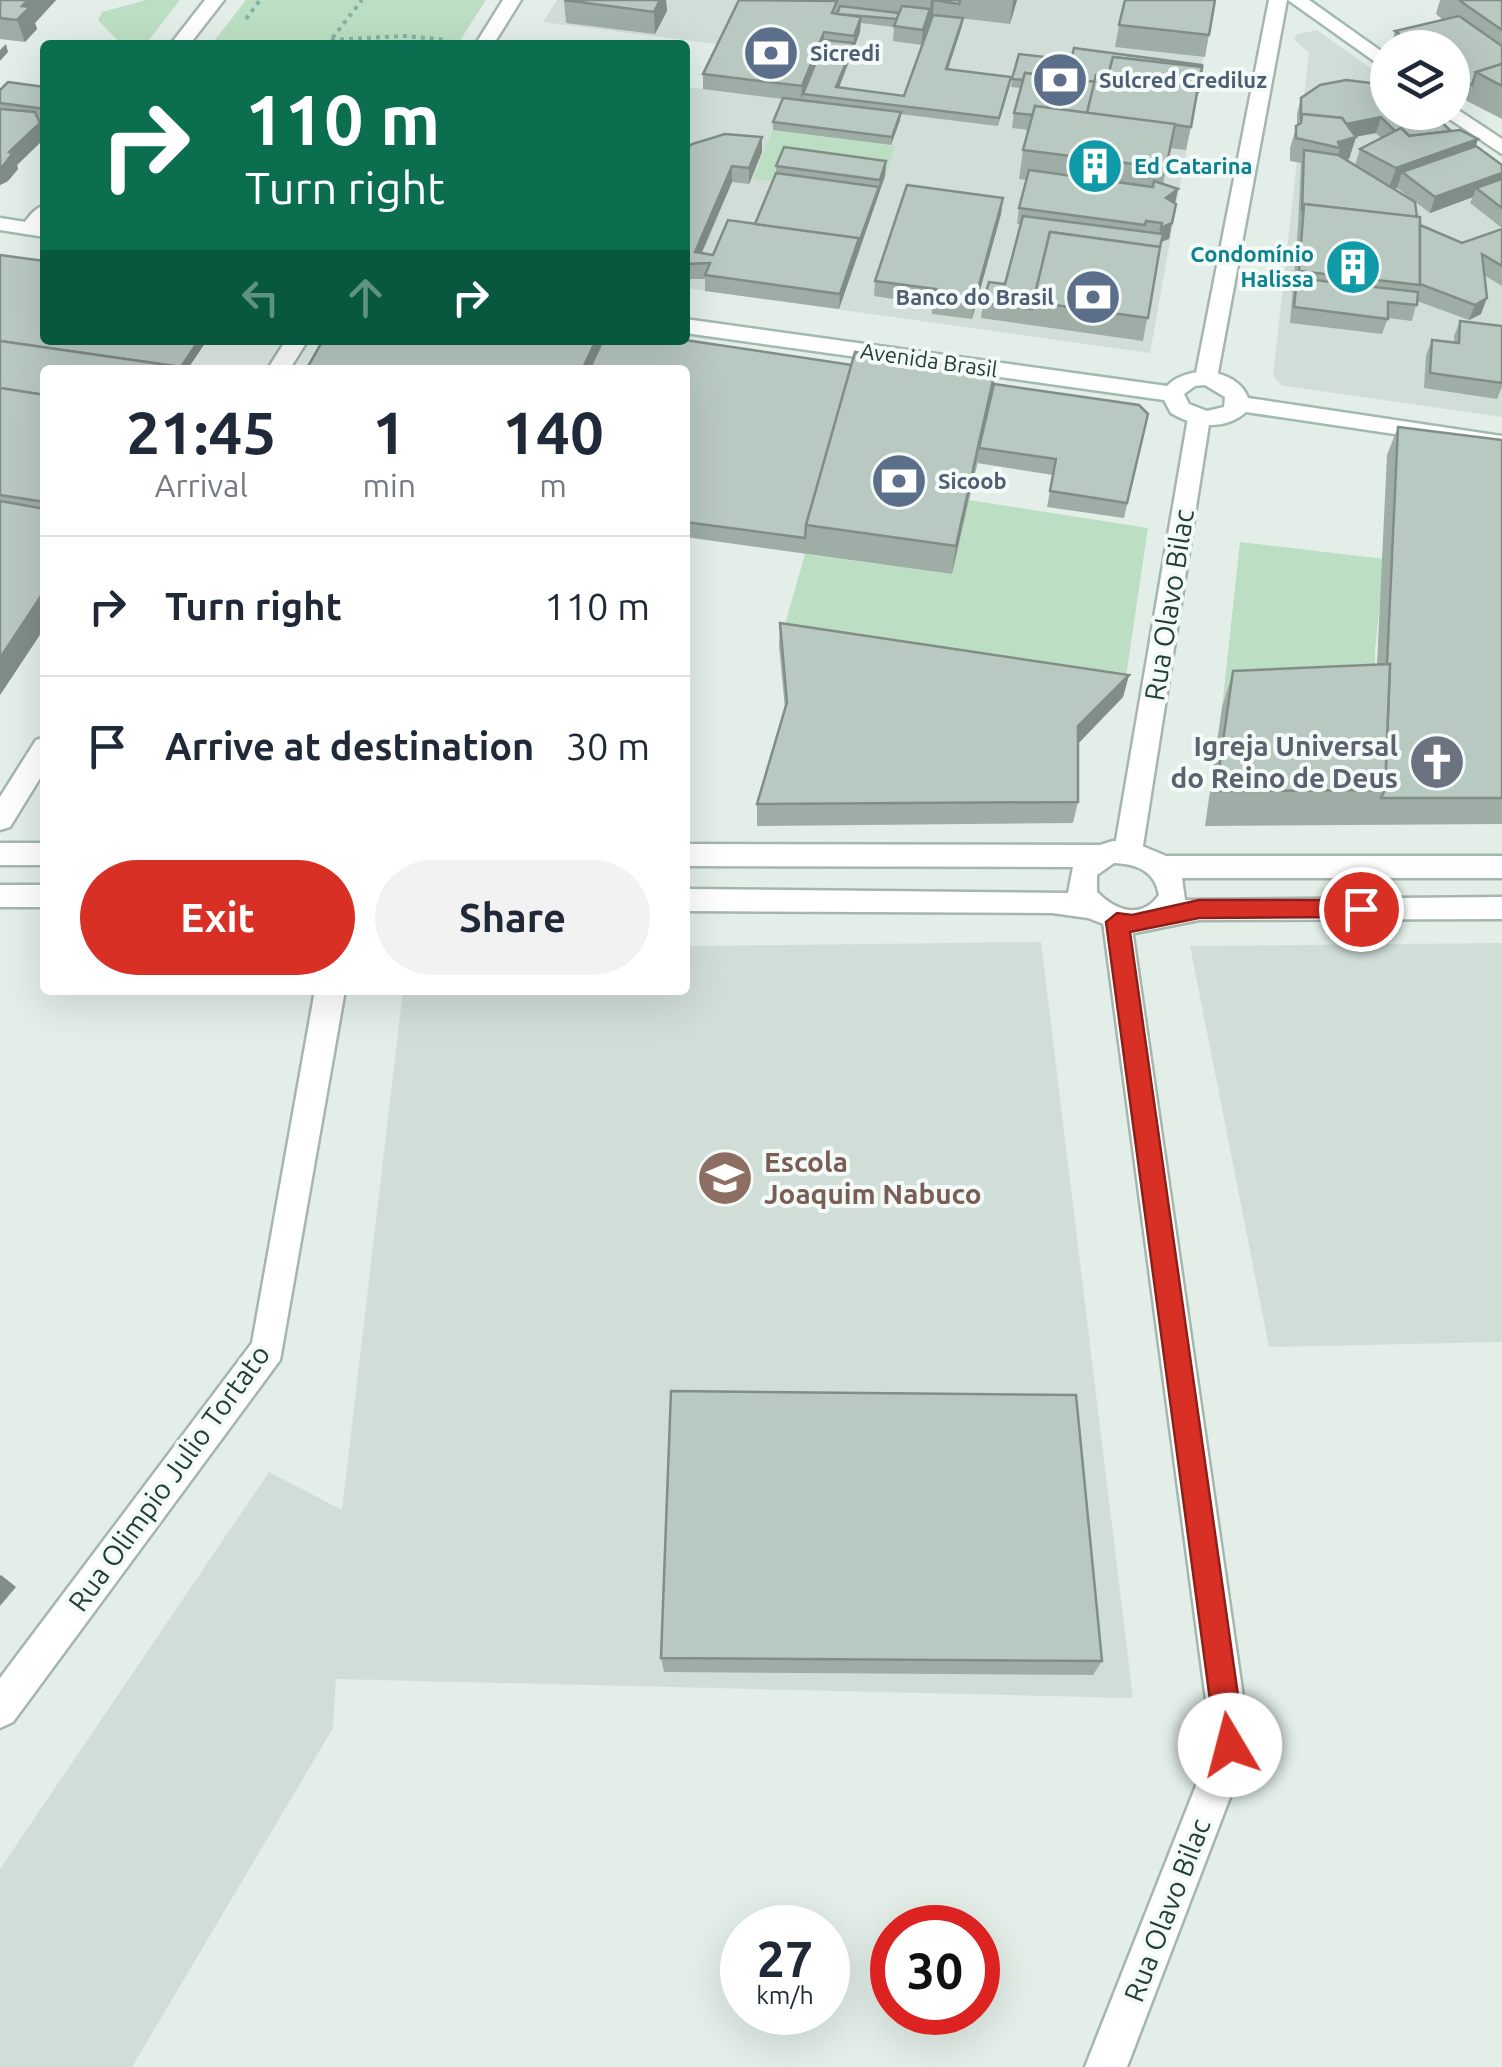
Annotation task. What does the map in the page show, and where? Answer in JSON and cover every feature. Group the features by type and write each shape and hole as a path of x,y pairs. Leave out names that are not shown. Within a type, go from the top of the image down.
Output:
{"street":[{"path":"182,40 215,0"},
{"path":"487,40 512,0"},
{"path":"1206,378 1278,0"},
{"path":"1299,0 1370,52"},
{"path":"1470,125 1502,148"},
{"path":"0,224 38,230"},
{"name":"Avenida Brasil","path":"690,327 1174,394"},
{"path":"1206,378 1230,388 1239,404 1226,416 1199,418 1180,408 1174,394 1184,382 1206,378"},
{"path":"1239,404 1502,443"},
{"name":"Rua Olavo Bilac","path":"1128,852 1199,418"},
{"path":"0,820 40,755"},
{"path":"1502,867 1161,866 1128,852 1099,856 695,855 695,900 1052,902 1132,924 1199,909 1502,908"},
{"path":"0,854 40,854"},
{"path":"1099,856 1082,874 1084,896 1104,914"},
{"path":"1159,916 1173,896 1172,884 1161,866"},
{"path":"0,896 40,896"},
{"name":"Rua Olavo Bilac","path":"1104,914 1230,1745 1106,2067"},
{"name":"Rua Olimpio Julio Tortato","path":"0,1709 268,1348 329,995"}],"path":[{"path":"331,40 362,0"},
{"path":"361,40 404,36 448,40"}],"shaded area":[{"path":"557,0 1214,0 1199,82 1104,98 1194,109 1150,353 690,289 690,88 704,89 724,45 543,22"},
{"path":"1317,30 1370,68 1370,130 1453,130 1502,167 1502,417 1292,387 1281,385 1273,376 1309,53 1294,39 1297,34"},
{"name":"Escola Joaquim Nabuco","path":"1041,942 1133,1698 336,1679 333,1728 132,2067 0,2067 0,1869 269,1472 342,1510 402,995 690,995 690,946"},
{"path":"1502,943 1502,1342 1269,1347 1190,946"}],"green space":[{"path":"146,0 180,0 149,40 117,40 98,20 102,12"},
{"path":"246,0 486,0 460,40 215,40"},
{"path":"773,130 895,146 885,176 753,179"},
{"path":"969,500 1148,528 1123,697 779,645 805,554 952,574"},
{"path":"1240,542 1385,559 1375,650 1375,701 1222,707"}],"building":[{"path":"0,0 28,0 22,6 30,7 17,20 0,18"},
{"path":"564,0 660,0 654,12"},
{"name":"Sicredi","path":"739,0 837,1 832,13 861,17 854,36 824,32 802,86 703,74"},
{"path":"1125,0 1215,0 1209,35 1119,25"},
{"path":"1460,0 1502,0 1502,30 1463,3"},
{"path":"840,6 899,13 897,19 837,14"},
{"path":"902,6 930,9 923,30 894,26"},
{"path":"933,15 963,18 946,69 1011,77 999,118 803,94 825,40 854,43 836,87 904,96"},
{"path":"1459,16 1502,46 1502,64 1476,72 1472,85 1470,30 1399,30"},
{"path":"1074,48 1202,67 1113,57 1108,76 1096,75 1095,82 1025,73 1023,80 1012,79 1019,54 1071,60"},
{"path":"1113,57 1202,67 1198,93 1198,87 1108,76"},
{"path":"1502,64 1502,86 1476,72"},
{"path":"1025,73 1095,82 1087,113 1035,106 1033,115 1014,113"},
{"path":"1096,75 1198,87 1191,127 1087,113"},
{"path":"1346,80 1370,83 1370,119 1346,124 1342,118 1302,114 1301,120 1301,98 1320,85"},
{"path":"8,82 40,86 40,108 0,103 0,90"},
{"path":"783,98 901,112 892,137 773,122"},
{"path":"1035,106 1175,124 1166,168 1023,150"},
{"path":"0,109 35,112 40,123 9,152 12,154 0,167"},
{"path":"1302,114 1342,118 1356,137 1338,142 1340,148 1296,138"},
{"path":"1397,130 1409,136 1460,130 1478,139 1396,168 1360,149"},
{"path":"1403,130 1451,131 1409,136"},
{"path":"725,134 762,137 749,168 732,166 695,252 713,255 728,220 859,238 840,294 705,275 710,263 690,264 692,144"},
{"path":"1476,146 1502,165 1502,173 1435,197 1402,172"},
{"path":"784,147 886,161 880,180 776,166"},
{"path":"1304,150 1338,155 1415,202 1417,217 1304,204 1302,211"},
{"path":"1029,170 1153,187 1154,181 1178,189 1166,198 1176,204 1172,223 1161,228 1162,223 1146,221 1145,225 1019,208"},
{"path":"776,173 879,187 858,245 859,238 755,224"},
{"path":"1502,179 1502,208 1476,188"},
{"path":"907,185 1003,198 974,303 933,298 936,289 875,281"},
{"name":"Condomínio Halissa","path":"1304,204 1420,217 1420,285 1299,271"},
{"path":"1023,216 1163,234 1160,247 1050,232 1032,309 983,303 989,282 1005,284"},
{"path":"1420,225 1462,243 1502,229 1502,266 1482,254 1487,298 1475,305 1420,284"},
{"name":"Banco do Brasil","path":"1050,232 1160,247 1148,318 1033,302"},
{"path":"0,255 40,260 40,345 196,345 182,365 167,365 0,341"},
{"path":"1297,278 1418,292 1417,305 1388,302 1388,319 1294,307"},
{"path":"1460,321 1502,326 1502,383 1430,373 1432,340 1459,343"},
{"path":"0,341 167,365 40,365 40,394 0,388"},
{"path":"690,341 852,365 805,538 690,523 690,365 591,365 601,345 690,345"},
{"path":"320,345 594,345 584,365 309,365"},
{"name":"Sicoob","path":"855,352 995,371 956,546 806,525"},
{"path":"994,384 1139,405 1148,414 1127,503 1050,491 1056,459 979,448"},
{"path":"0,388 40,394 40,501 0,495"},
{"path":"1398,427 1502,440 1502,798 1381,798 1385,790"},
{"path":"0,501 40,508 40,598 0,658"},
{"path":"780,623 1129,675 1078,726 1078,802 757,804 787,702"},
{"path":"1390,664 1385,790 1216,791 1233,671"},
{"path":"671,1391 1076,1395 1102,1661 661,1658"}],"place":[{"name":"Sicredi","path":"771,53"},
{"name":"Sulcred Crediluz","path":"1060,80"},
{"name":"Ed Catarina","path":"1095,166"},
{"name":"Condomínio Halissa","path":"1353,267"},
{"name":"Banco do Brasil","path":"1093,297"},
{"name":"Sicoob","path":"899,481"},
{"name":"Igreja Universal do Reino de Deus","path":"1437,762"},
{"name":"Escola Joaquim Nabuco","path":"725,1178"}],"route":[{"path":"1230,1745 1117,922 1132,924 1199,909 1361,909"}]}
